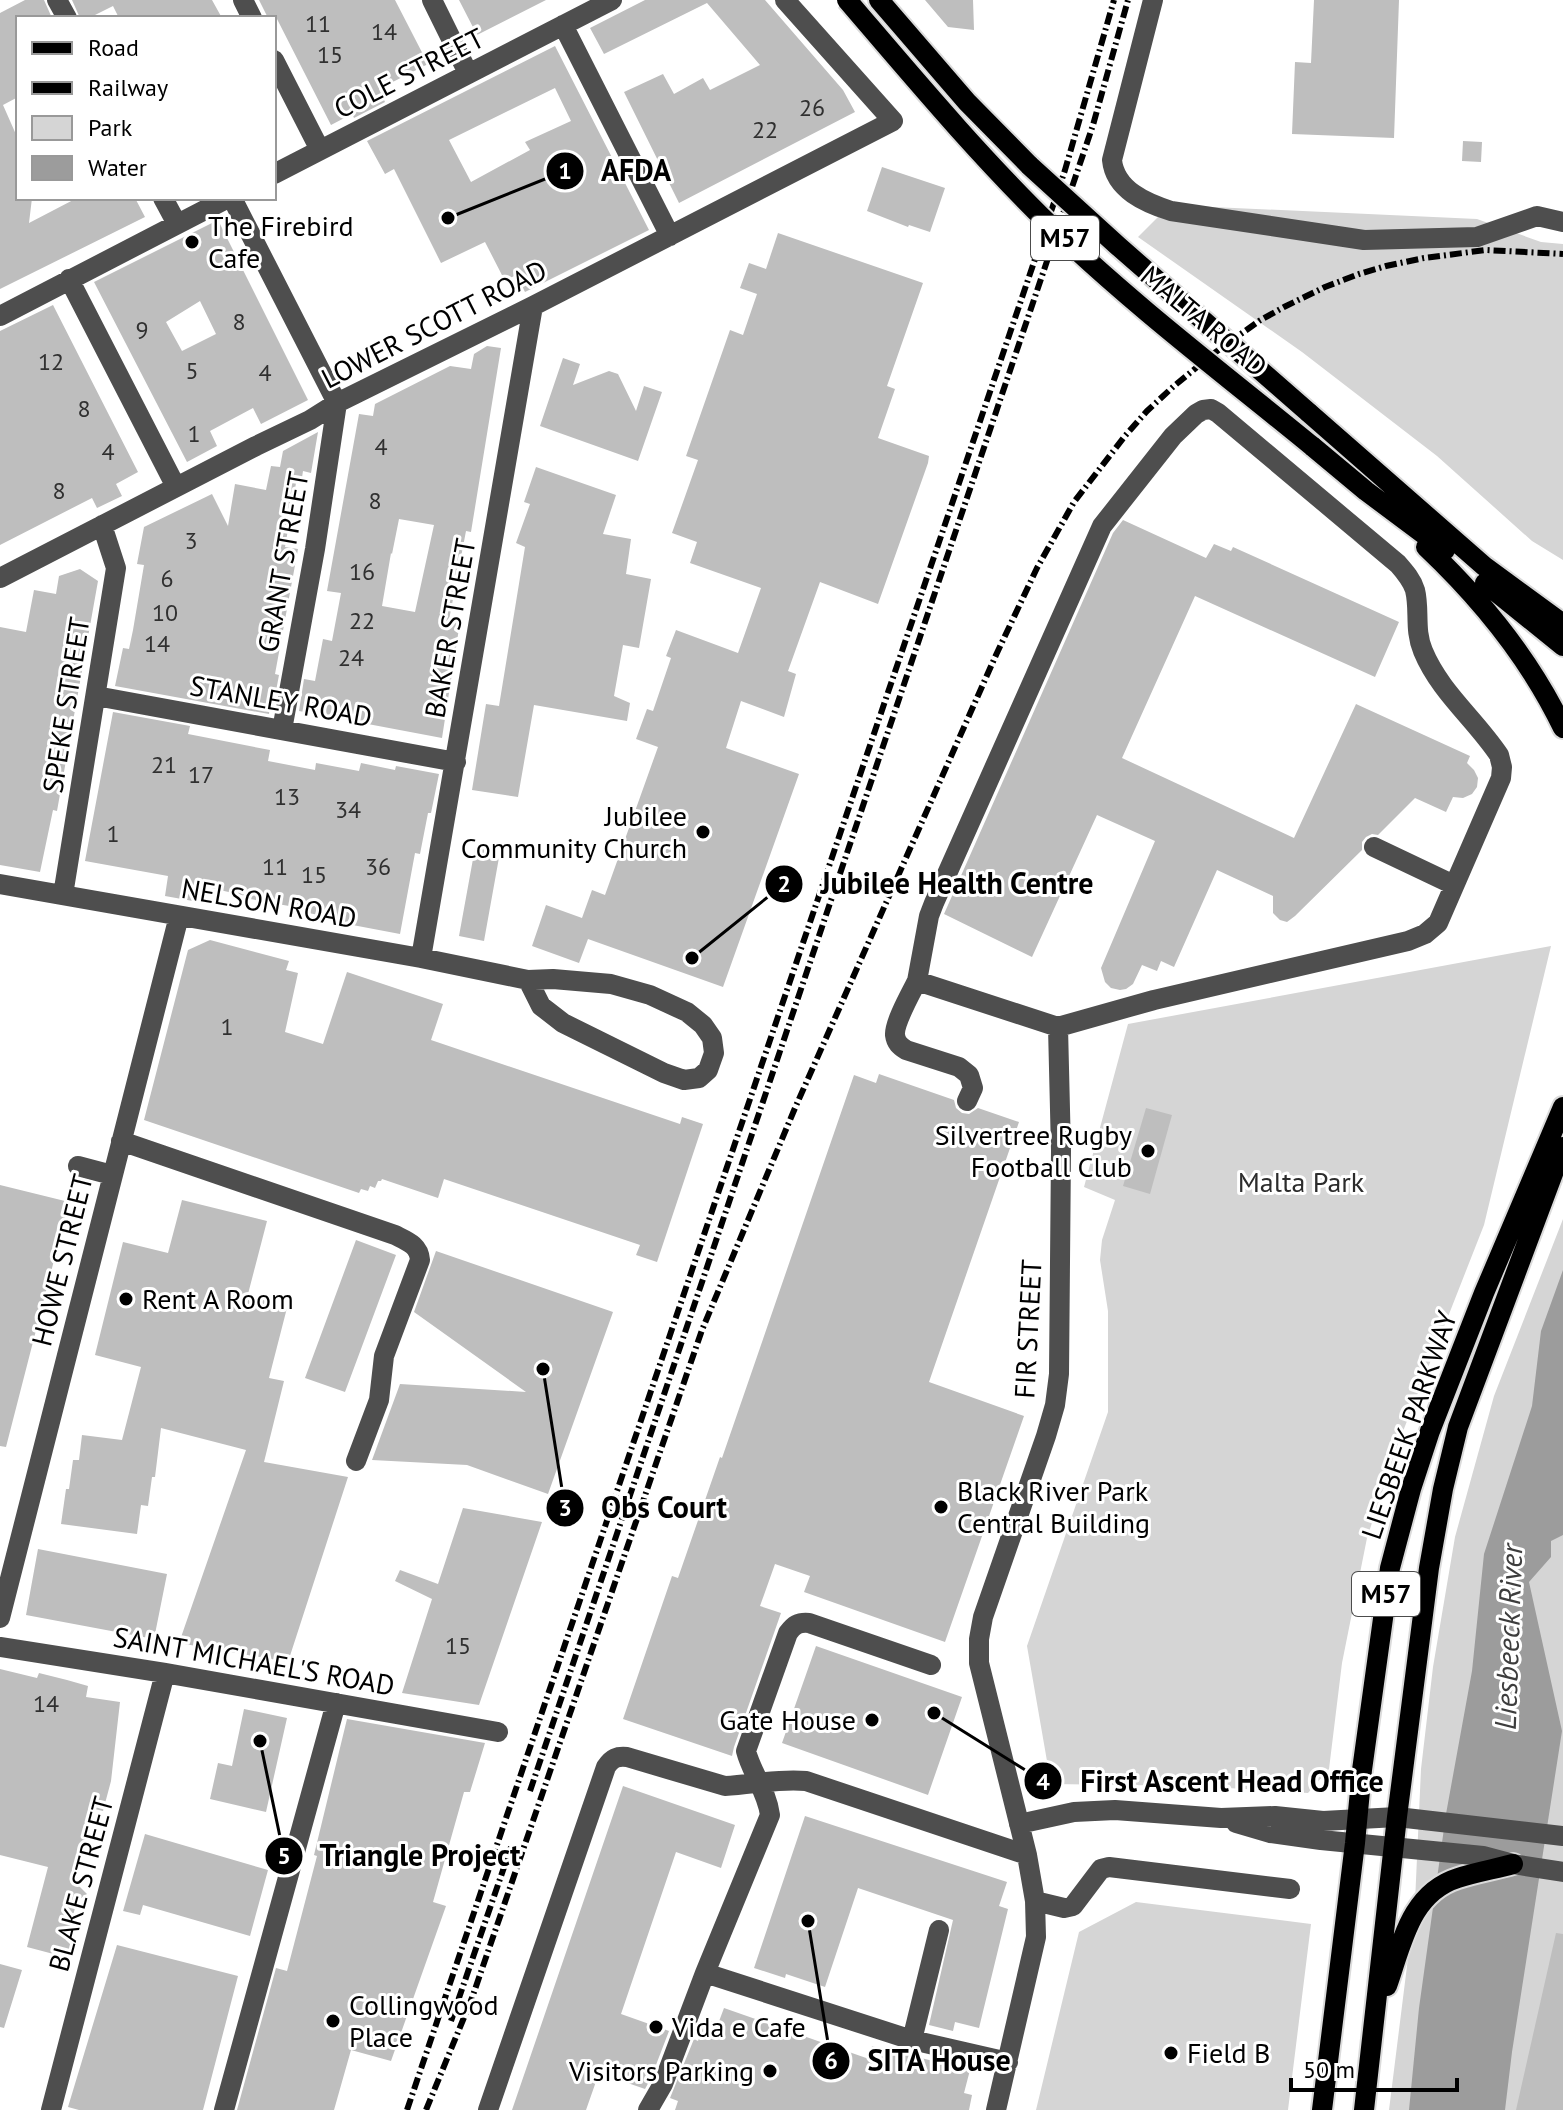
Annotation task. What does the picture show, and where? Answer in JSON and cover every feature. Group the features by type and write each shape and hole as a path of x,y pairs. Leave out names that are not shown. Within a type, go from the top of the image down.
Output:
{"main road":[{"name":"MALTA ROAD","path":"847,0 956,128 1099,270 1366,491 1432,539 1563,646"},
{"name":"MALTA ROAD","path":"879,0 967,102 1061,196 1484,566 1563,624"},
{"path":"1366,491 1482,603 1530,670 1563,728"},
{"name":"LIESBEEK PARKWAY","path":"1322,2110 1390,1568 1430,1431 1563,1107"},
{"name":"LIESBEEK PARKWAY","path":"1364,2110 1397,1817 1429,1568 1443,1489 1458,1427 1563,1147"},
{"path":"1376,2017 1406,1928 1419,1906 1430,1894 1457,1878 1513,1864"}],"street":[{"path":"432,0 468,73"},
{"name":"LOWER SCOTT ROAD","path":"0,578 893,121 785,0"},
{"path":"1153,0 1112,160 1115,176 1143,200 1171,211 1364,240 1477,237 1537,216 1563,222"},
{"name":"COLE STREET","path":"276,173 610,1"},
{"path":"563,25 670,236"},
{"path":"276,64 320,150"},
{"path":"164,200 177,224"},
{"path":"0,316 226,200"},
{"path":"231,200 337,403"},
{"path":"69,279 176,487"},
{"name":"BAKER STREET","path":"421,958 533,306"},
{"name":"GRANT STREET","path":"282,730 315,549 337,403"},
{"path":"917,981 1058,1027 1154,1000 1408,941 1425,934 1438,923 1501,778 1499,755 1439,683 1422,649 1416,627 1415,591 1409,577 1398,564 1211,409 1196,414 1173,436 1102,526 929,916 917,981 895,1037 906,1050 959,1067 969,1075 973,1088 967,1101"},
{"name":"SPEKE STREET","path":"63,895 116,568 102,525"},
{"name":"STANLEY ROAD","path":"96,696 456,762"},
{"path":"1374,847 1454,885"},
{"name":"NELSON ROAD","path":"0,884 421,958 528,980 611,984 650,995 687,1012 703,1025 712,1038 714,1053 708,1070 699,1078 684,1080 563,1023 541,1006 528,980"},
{"name":"HOWE STREET","path":"0,1618 179,916"},
{"name":"FIR STREET","path":"996,2110 1036,1937 1035,1901 1027,1855 979,1663 979,1639 983,1617 1055,1405 1059,1374 1061,1151 1058,1027"},
{"path":"121,1141 395,1235 413,1244 420,1260 384,1356 379,1400 356,1461"},
{"path":"78,1166 112,1175"},
{"path":"648,2110 663,2084 770,1815 768,1799 750,1766 746,1751 788,1633 800,1622 809,1623 931,1665"},
{"name":"SAINT MICHAEL'S ROAD","path":"0,1647 498,1732"},
{"name":"BLAKE STREET","path":"51,2110 165,1673"},
{"path":"224,2110 336,1703"},
{"path":"488,2110 606,1767 618,1756 725,1786 786,1779 806,1781 1027,1855"},
{"path":"1019,1824 1074,1812 1115,1810 1221,1818 1275,1816 1323,1821 1397,1817 1563,1836"},
{"path":"1221,1818 1270,1833 1483,1856 1563,1872"},
{"path":"1035,1901 1064,1908 1073,1906 1101,1869 1109,1867 1290,1889"},
{"path":"912,2040 939,1930"},
{"path":"705,1973 912,2040 1008,2062"}],"green space":[{"path":"1170,205 1477,219 1541,242 1563,244 1563,560 1532,541 1437,456 1302,352 1138,237"},
{"name":"Malta Park","path":"1551,946 1484,1225 1398,1444 1367,1538 1342,1663 1329,1769 1308,1793 1196,1786 1051,1784 1027,1646 1108,1412 1108,1311 1100,1260 1102,1240 1115,1200 1084,1187 1128,1024"},
{"path":"1563,1219 1563,2110 1389,2110 1415,1902 1421,1769 1433,1667 1455,1537 1494,1396"},
{"name":"Field B","path":"1136,1902 1311,1924 1288,2110 1036,2110 1079,1932"}],"water":[{"name":"Liesbeeck River","path":"1563,1270 1563,1535 1551,1541 1551,1557 1529,1582 1562,1731 1505,2110 1409,2110 1419,2008 1446,1814 1472,1671 1484,1554 1532,1406 1541,1331"}],"building":[{"path":"25,0 44,0 51,16 16,16 16,98 3,105 16,134 16,200 32,200 29,223 73,200 136,200 145,217 0,289 0,13"},
{"path":"72,0 212,0 221,16 118,16 113,6 93,16 79,16"},
{"path":"259,0 395,0 428,64 379,89 385,102 354,118 352,114 331,125 276,16 267,16"},
{"path":"459,0 546,0 477,35"},
{"path":"645,0 765,0 843,90 855,112 679,203 624,92 663,74 674,94 703,78 710,90 760,65 707,3 604,54 590,28"},
{"path":"925,0 973,0 974,30 948,27"},
{"path":"1314,0 1399,0 1394,138 1292,134 1295,62 1311,63"},
{"path":"555,46 649,230 525,292 516,275 505,281 485,242 441,263 394,169 385,174 367,141","holes":["555,88 571,121 525,142 530,150 471,182 449,140"]},
{"path":"1463,141 1482,142 1481,162 1462,161"},
{"path":"882,167 945,188 930,232 867,211"},
{"path":"218,220 308,400 261,424 253,408 210,431 217,446 187,462 94,282","holes":["200,301 216,334 182,351 166,322"]},
{"path":"778,233 923,283 887,386 895,389 878,438 929,456 928,463 878,604 820,582 788,671 796,674 784,717 741,701 726,748 799,774 723,987 588,939 579,963 532,946 546,905 582,918 592,890 605,895 658,747 636,739 647,709 653,711 671,658 666,656 676,630 738,653 761,588 690,563 697,542 672,533 698,460 686,456 730,330 743,335 757,294 740,288 749,263 766,269"},
{"path":"53,305 138,472 116,484 122,496 97,508 92,498 0,545 0,331"},
{"path":"487,346 501,348 471,532 466,531 449,620 460,622 442,738 299,711 304,679 315,681 323,639 332,641 341,593 327,591 359,414 373,416 375,404 450,366 471,369 474,354","holes":["399,519 434,525 415,612 382,606"]},
{"path":"563,358 580,364 573,385 609,371 618,374 636,411 644,386 662,392 638,461 540,426"},
{"path":"318,432 311,473 303,471 301,484 296,483 285,547 298,549 275,674 279,675 269,714 115,686 123,648 129,649 133,630 144,565 137,564 144,527 212,494 228,526 235,484 266,490 271,466 280,467 283,451"},
{"path":"536,467 616,495 603,534 631,539 626,574 651,579 639,648 623,645 614,696 630,703 627,721 534,705 518,797 472,790 486,704 499,706 525,547 516,543 530,504 524,502"},
{"path":"1123,520 1206,558 1214,544 1231,551 1233,547 1399,622 1375,677 1195,596 1122,758 1294,838 1356,704 1470,756 1467,763 1478,778 1472,794 1463,798 1453,797 1446,812 1415,798 1378,835 1366,837 1362,850 1287,922 1273,913 1273,896 1217,870 1174,967 1161,961 1157,971 1142,965 1133,984 1120,990 1111,988 1105,982 1101,968 1155,841 1097,815 1032,957 944,914 1113,533"},
{"path":"80,569 98,581 57,811 53,810 40,872 0,865 0,627 26,632 34,590 56,594 59,576"},
{"path":"113,712 190,726 188,734 270,750 268,761 315,770 316,763 359,771 361,763 439,774 420,854 415,853 400,934 342,923 343,920 207,887 204,903 165,896 168,876 85,861"},
{"path":"475,848 500,852 484,941 459,936"},
{"path":"210,940 289,961 286,970 298,973 285,1032 323,1044 347,972 443,1004 431,1040 680,1124 682,1117 703,1124 657,1262 636,1255 640,1245 444,1179 438,1198 382,1179 375,1188 370,1186 368,1191 361,1189 359,1193 144,1120 188,950"},
{"path":"879,1074 954,1100 956,1108 962,1113 969,1114 978,1108 1019,1122 929,1382 1024,1416 945,1642 804,1592 810,1576 775,1564 760,1606 781,1613 732,1756 623,1719 672,1576 678,1578 722,1458 854,1075 876,1083"},
{"name":"Silvertree Rugby Football Club","path":"1146,1108 1172,1115 1150,1194 1123,1186"},
{"path":"0,1185 69,1202 6,1447 0,1446"},
{"path":"182,1200 267,1221 248,1294 288,1304 269,1378 284,1381 264,1462 348,1477 288,1662 179,1643 246,1450 161,1428 155,1477 152,1477 148,1506 141,1505 137,1534 61,1524 66,1489 69,1489 73,1460 79,1460 82,1435 122,1440 141,1367 95,1355 123,1242 168,1253"},
{"path":"356,1240 396,1255 345,1392 305,1378"},
{"path":"436,1251 613,1312 548,1494 467,1465 372,1460 400,1384 526,1392 414,1312"},
{"path":"463,1508 542,1522 479,1705 402,1693 432,1599 395,1581 400,1570 438,1584"},
{"path":"38,1549 167,1574 154,1639 26,1615"},
{"name":"Gate House","path":"816,1646 962,1697 928,1795 782,1743"},
{"path":"0,1669 37,1678 39,1673 67,1680 88,1686 86,1697 120,1702 111,1781 103,1811 95,1809 76,1883 87,1894 77,1901 66,1940 75,1949 61,1956 27,1947 48,1867 0,1855"},
{"path":"244,1709 287,1718 266,1812 210,1799 218,1763 232,1766"},
{"path":"347,1719 485,1743 470,1792 464,1792 433,1902 446,1906 391,2061 351,2050 334,2110 237,2110 276,1968 287,1971 317,1856 314,1855"},
{"path":"623,1786 735,1825 721,1868 676,1852 621,2014 669,2031 645,2089 599,2073 586,2110 512,2110"},
{"path":"805,1816 1007,1882 999,1906 1008,1909 979,2028 955,2022 953,2031 929,2025 953,1920 858,1888 825,1987 786,1974 785,1978 754,1968"},
{"path":"145,1834 268,1870 250,1936 143,1905 140,1915 123,1911"},
{"path":"1556,1933 1563,1934 1563,2110 1516,2110"},
{"path":"117,1945 238,1976 203,2110 79,2110 68,2107"},
{"path":"0,1964 22,1970 4,2028 0,2027"},
{"name":"Visitors Parking","path":"724,2008 869,2059 872,2046 970,2070 964,2093 972,2095 969,2110 675,2110 678,2101 670,2098 694,2039 698,2041 706,2019 718,2024"}],"railway":[{"path":"407,2110 1065,170 1114,0"},
{"path":"530,1791 1093,125 1128,0"},
{"path":"426,2110 472,1998 702,1330 795,1108 996,655 1037,568 1074,502 1147,411 1213,354 1284,307 1359,274 1424,258 1486,250 1563,254"},
{"path":"451,2021 511,1847"}],"place":[{"name":"AFDA","path":"448,218"},
{"name":"The Firebird Cafe","path":"192,242"},
{"name":"Jubilee Community Church","path":"703,832"},
{"name":"Jubilee Health Centre","path":"692,958"},
{"name":"Silvertree Rugby Football Club","path":"1148,1151"},
{"name":"Rent A Room","path":"126,1299"},
{"name":"Obs Court","path":"543,1369"},
{"name":"Black River Park Central Building","path":"941,1507"},
{"name":"First Ascent Head Office","path":"934,1713"},
{"name":"Gate House","path":"872,1720"},
{"name":"Triangle Project","path":"260,1741"},
{"name":"SITA House","path":"808,1921"},
{"name":"Collingwood Place","path":"333,2021"},
{"name":"Vida e Cafe","path":"656,2027"},
{"name":"Field B","path":"1171,2053"},
{"name":"Visitors Parking","path":"770,2071"}]}
